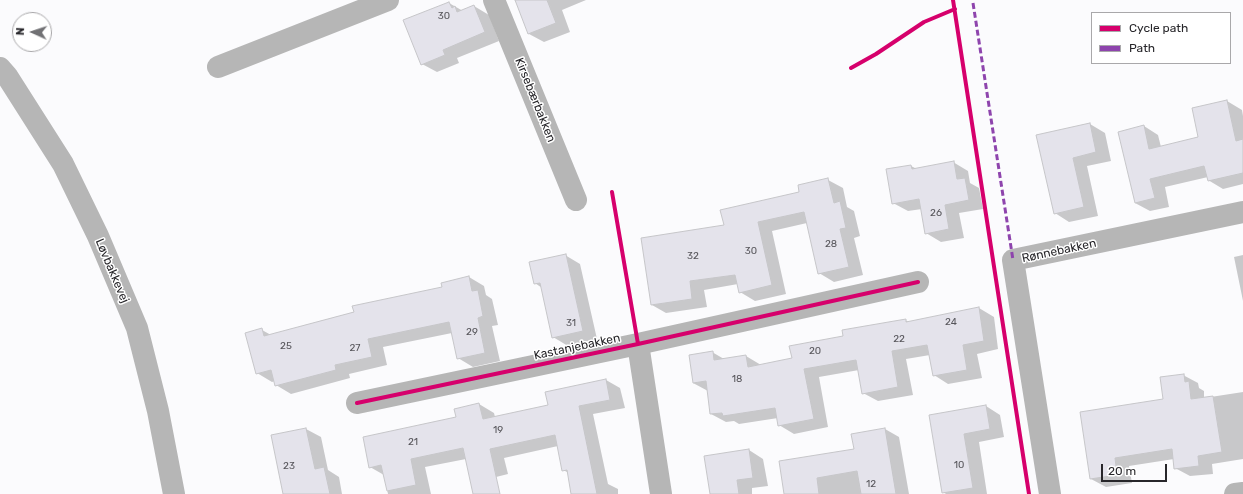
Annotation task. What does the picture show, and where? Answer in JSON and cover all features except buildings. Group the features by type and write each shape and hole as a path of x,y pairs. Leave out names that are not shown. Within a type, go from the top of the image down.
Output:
{"street":[{"path":"218,67 388,0"},
{"name":"Kirsebærbakken","path":"494,0 576,200"},
{"name":"Løvbakkevej","path":"0,68 7,76 63,164 98,236 136,328 158,411 174,494"},
{"name":"Rønnebakken","path":"1050,494 1013,260 1243,212"},
{"name":"Kastanjebakken","path":"357,403 638,344 918,282"},
{"name":"Kastanjebakken","path":"638,344 661,494"},
{"path":"1235,494 1243,493"}],"marked path":[{"path":"973,3 1013,260"}],"cycle path":[{"path":"953,0 1029,494"},
{"path":"851,68 876,54 924,22 955,9"},
{"path":"612,192 638,344"},
{"path":"357,403 638,344 918,282"}]}
